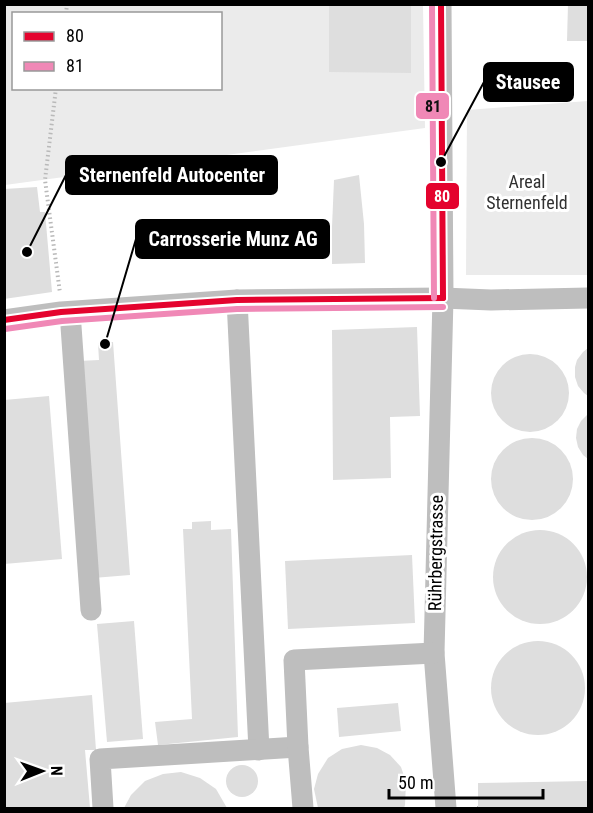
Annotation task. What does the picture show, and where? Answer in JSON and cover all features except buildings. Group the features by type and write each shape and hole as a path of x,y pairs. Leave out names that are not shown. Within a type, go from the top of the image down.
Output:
{"street":[{"name":"Rührbergstrasse","path":"441,4 443,298 434,653 446,808"},
{"path":"4,320 66,312 237,300 588,298"},
{"path":"237,300 259,750"},
{"path":"66,312 92,610"},
{"path":"303,808 294,660 434,653"},
{"path":"103,808 100,759 298,747"}],"path":[{"path":"56,90 45,180 59,284 66,312"}],"green space":[{"path":"4,5 423,5 425,128 5,185"},
{"name":"Areal Sternenfeld","path":"588,101 588,275 466,275 467,110"}],"transit line":[{"name":"81","path":"432,4 434,298"},
{"name":"80","path":"441,4 443,298"},
{"name":"80","path":"4,320 61,312 237,300 443,298"},
{"name":"81","path":"5,329 62,321 237,309 443,307"}],"place":[{"name":"Stausee","path":"441,162"},
{"name":"Sternenfeld Autocenter","path":"27,252"},
{"name":"Carrosserie Munz AG","path":"105,344"}]}
